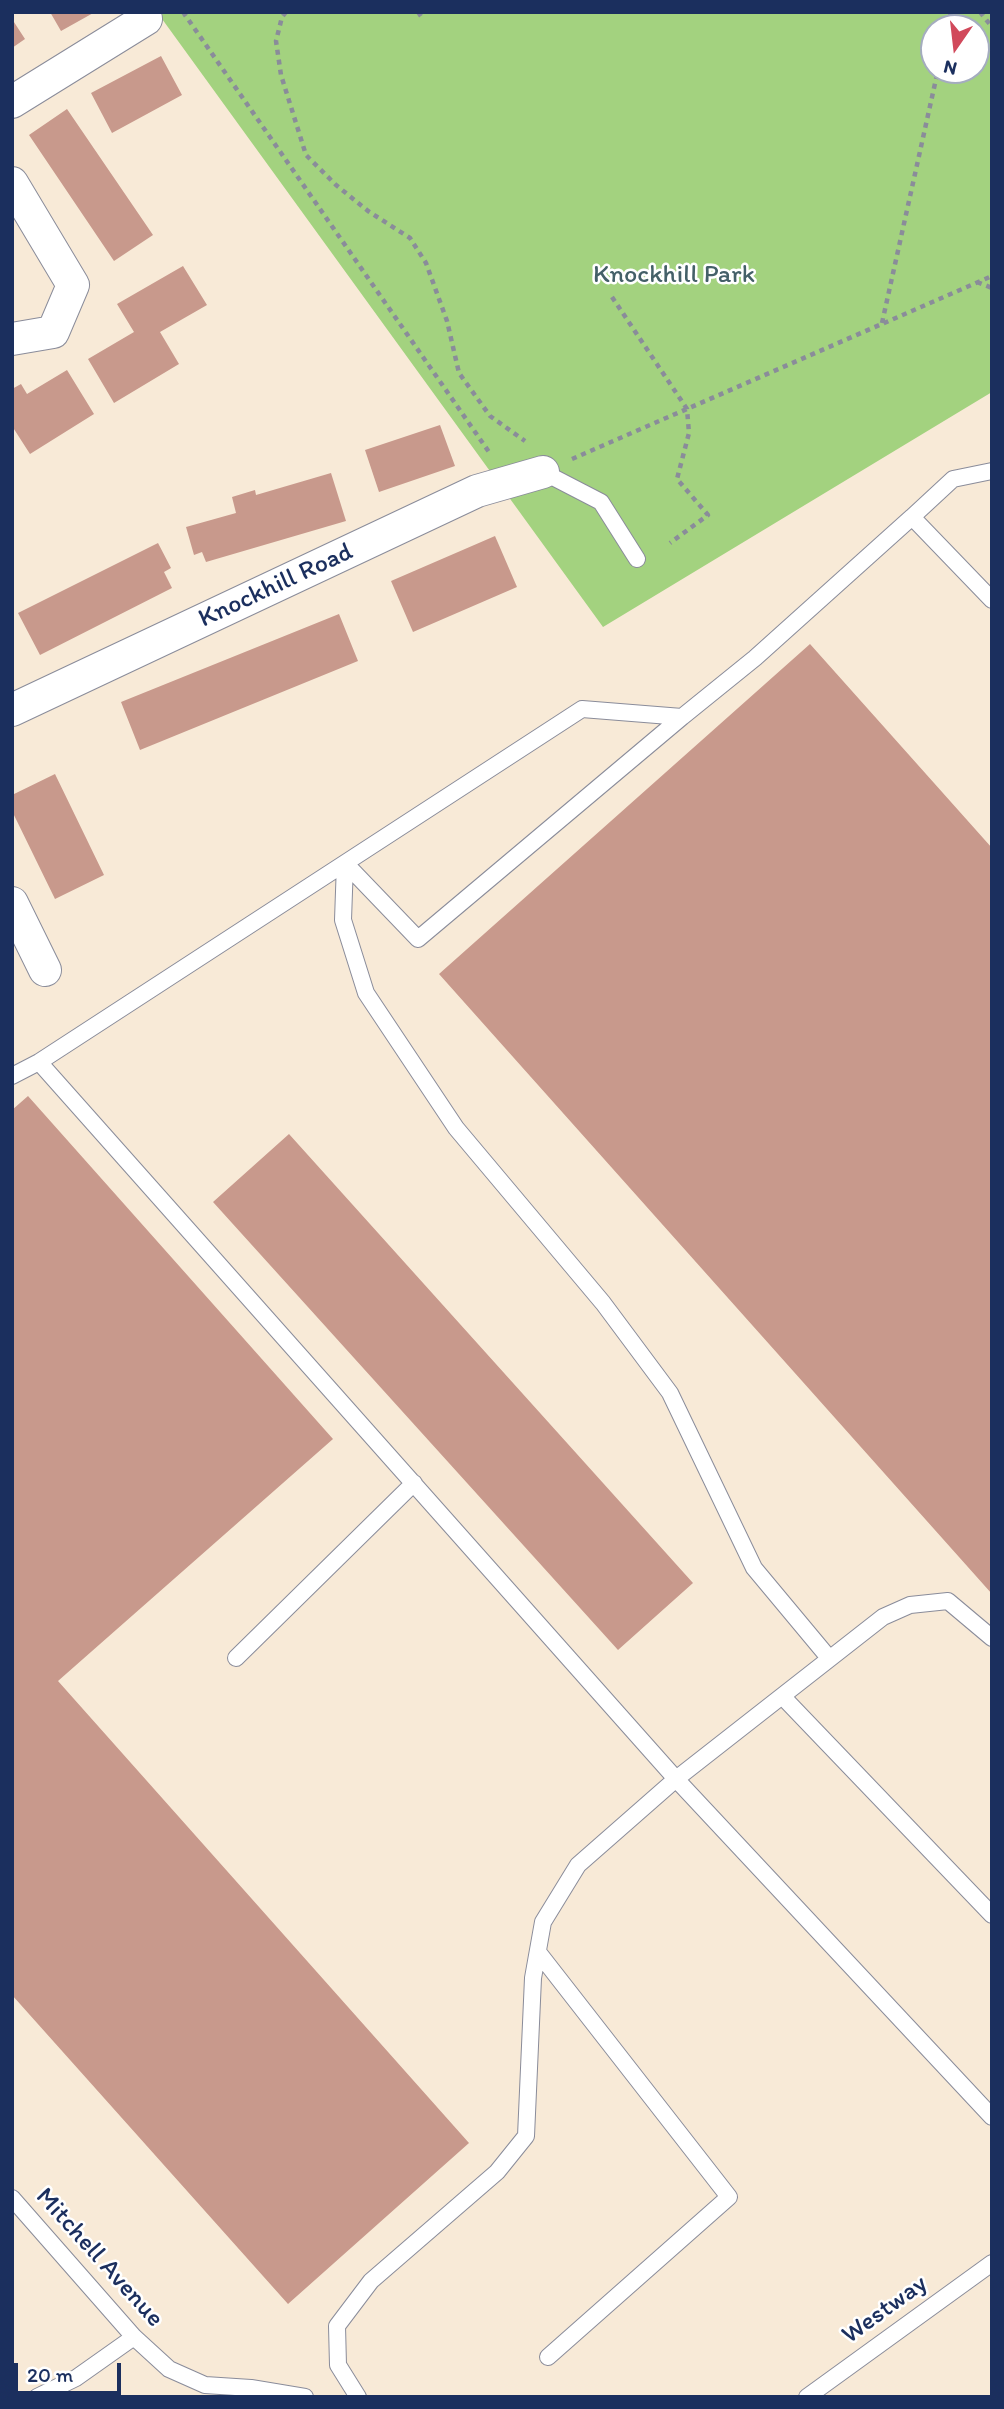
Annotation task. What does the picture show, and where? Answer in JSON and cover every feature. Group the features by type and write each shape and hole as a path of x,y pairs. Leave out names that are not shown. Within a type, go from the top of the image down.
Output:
{"street":[{"path":"12,102 146,19"},
{"path":"12,183 74,285 53,332 12,339"},
{"name":"Knockhill Road","path":"12,710 477,491 543,472"},
{"path":"12,903 45,970"}],"lane":[{"path":"345,863 418,939 682,716 755,658 953,479 992,471"},
{"path":"543,472 601,502 636,559"},
{"path":"912,517 992,600"},
{"path":"12,1076 39,1062 582,709 682,716"},
{"path":"345,863 343,920 366,993 456,1128 603,1303 670,1393 754,1568 829,1658"},
{"path":"39,1062 676,1779 992,2117"},
{"path":"236,1658 414,1483"},
{"path":"358,2397 338,2365 337,2326 371,2281 497,2172 526,2136 533,1978 543,1922 578,1865 676,1779 883,1618 910,1605 948,1601 992,1638"},
{"path":"782,1696 992,1915"},
{"path":"538,1952 729,2197 548,2357"},
{"name":"Mitchell Avenue","path":"12,2198 134,2337 169,2369 205,2385 251,2388 305,2397"},
{"name":"Westway","path":"807,2397 992,2263"},
{"path":"37,2397 76,2378 134,2337"}],"path":[{"path":"183,12 509,482"},
{"path":"286,12 276,41 281,75 306,155 336,185 368,211 410,238 426,263 447,321 460,373 490,416 533,446 543,472 992,275"},
{"path":"418,12 423,19"},
{"path":"981,12 992,27"},
{"path":"882,324 935,84"},
{"path":"977,282 992,288"},
{"path":"612,297 687,409 690,433 677,480 708,515 670,542"}],"green space":[{"name":"Knockhill Park","path":"157,12 992,12 992,392 603,627"}],"building":[{"path":"50,12 95,12 61,31"},
{"path":"12,19 25,39 12,48"},
{"path":"161,56 182,95 112,133 91,93"},
{"path":"67,109 153,235 114,261 29,135"},
{"path":"183,266 207,305 160,332 179,364 114,403 88,359 134,332 117,304"},
{"path":"67,370 94,414 30,454 12,426 12,389 21,384 27,394"},
{"path":"440,425 455,466 379,492 365,450"},
{"path":"331,473 346,521 206,562 202,552 194,555 186,527 236,513 232,497 255,490 256,495"},
{"path":"495,536 517,587 413,632 391,581"},
{"path":"158,543 171,568 164,572 172,588 40,655 18,613"},
{"path":"339,614 358,661 140,750 121,702"},
{"path":"810,644 992,848 992,1594 439,974"},
{"path":"55,774 104,875 55,899 12,811 12,795"},
{"path":"28,1096 333,1439 58,1681 469,2143 288,2304 12,1995 12,1110"},
{"path":"289,1134 693,1583 618,1650 213,1202"}]}
